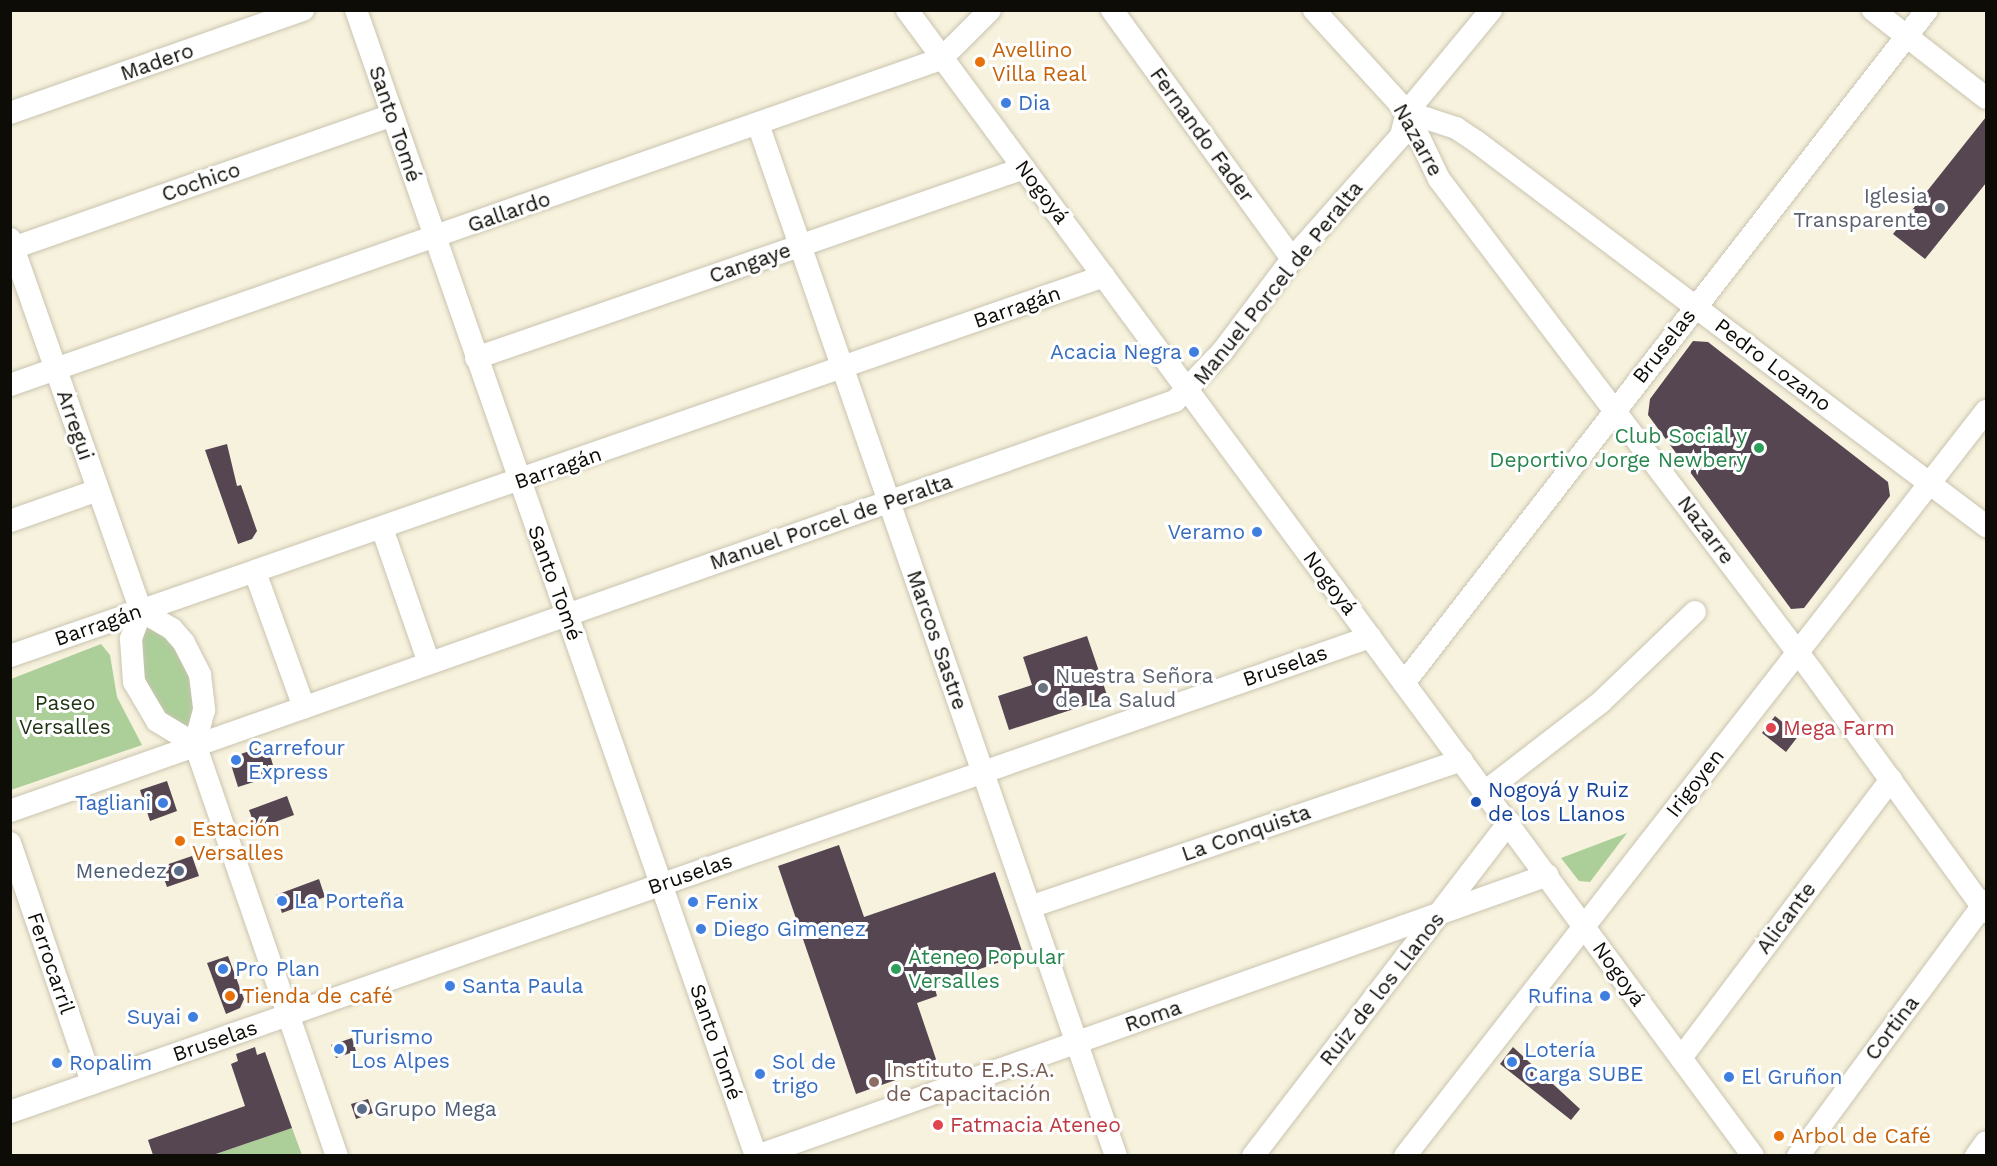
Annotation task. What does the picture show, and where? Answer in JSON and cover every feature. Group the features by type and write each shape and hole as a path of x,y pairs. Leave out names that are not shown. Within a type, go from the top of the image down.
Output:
{"street":[{"name":"Madero","path":"10,113 303,10"},
{"name":"Santo Tomé","path":"356,10 518,482 757,1155"},
{"name":"Nogoyá","path":"907,10 941,59 1754,1155"},
{"name":"Gallardo","path":"10,385 941,59 990,10"},
{"name":"Fernando Fader","path":"1112,10 1292,259"},
{"name":"Nazarre","path":"1314,10 1407,112 1439,179 1615,408 1985,907"},
{"name":"Manuel Porcel de Peralta","path":"10,811 1175,401 1188,392 1292,259 1401,136 1407,112 1491,10"},
{"path":"1873,10 1986,98"},
{"name":"Bruselas","path":"1404,683 1615,408 1927,10"},
{"name":"Pedro Lozano","path":"1407,112 1456,128 1986,526"},
{"name":"Cochico","path":"12,245 392,115"},
{"name":"Marcos Sastre","path":"758,124 1116,1155"},
{"name":"Cangaye","path":"476,358 1024,168"},
{"name":"Arregui","path":"12,245 141,611"},
{"name":"Barragán","path":"10,656 518,482 1104,276"},
{"name":"Irigoyen","path":"1405,1155 1986,411"},
{"path":"10,521 98,490"},
{"path":"382,528 429,663"},
{"path":"255,572 304,707"},
{"path":"195,744 168,731 140,696 130,653 141,611 172,629 197,667 204,710 195,744 337,1155"},
{"path":"1486,791 1601,702 1695,612"},
{"name":"Bruselas","path":"10,1112 1370,637"},
{"name":"La Conquista","path":"1030,907 1462,760"},
{"name":"Alicante","path":"1681,1058 1891,779"},
{"name":"Ruiz de los Llanos","path":"1260,1153 1509,822"},
{"name":"Ferrocarril","path":"10,843 92,1083"},
{"name":"Roma","path":"757,1155 1548,875"},
{"name":"Cortina","path":"1798,1155 1985,907"},
{"path":"1976,1155 1986,1142"}],"green space":[{"path":"147,627 170,634 197,695 188,728 173,727 146,687 139,641"},
{"name":"Paseo Versalles","path":"101,644 110,655 117,697 142,745 11,790 11,679"},
{"path":"1627,833 1590,882 1579,881 1561,858"},
{"path":"292,1128 302,1155 213,1155"}],"building":[{"name":"Iglesia Transparente","path":"1986,117 1986,183 1925,259 1893,234"},
{"name":"Club Social y Deportivo Jorge Newbery","path":"1693,341 1708,342 1888,482 1890,496 1804,608 1791,609 1648,415 1650,399"},
{"path":"227,444 237,486 241,485 257,531 252,539 238,544 205,450"},
{"name":"Nuestra Señora de La Salud","path":"1087,636 1108,698 1009,730 998,696 1032,685 1023,657"},
{"path":"1775,716 1799,735 1786,752 1762,733"},
{"path":"267,745 276,775 238,787 229,758"},
{"path":"167,781 177,811 150,821 140,790"},
{"path":"287,796 294,815 256,829 249,810"},
{"name":"Ateneo Popular Versalles","path":"839,845 864,917 995,872 1023,954 934,985 937,996 917,1003 938,1065 856,1094 778,866"},
{"name":"Menedez","path":"192,856 199,876 167,887 160,867"},
{"path":"319,879 325,897 282,913 276,895"},
{"path":"228,956 244,999 240,1008 226,1014 207,963"},
{"path":"352,1038 356,1051 336,1058 331,1045"},
{"path":"255,1047 257,1055 265,1052 292,1128 213,1155 153,1155 148,1140 245,1106 231,1064 238,1061 236,1054"},
{"path":"1513,1047 1580,1109 1571,1120 1500,1064"},
{"name":"Grupo Mega","path":"368,1099 373,1113 356,1119 351,1104"}],"place":[{"name":"Avellino Villa Real","path":"980,62"},
{"name":"Dia","path":"1006,103"},
{"name":"Iglesia Transparente","path":"1940,208"},
{"name":"Acacia Negra","path":"1194,352"},
{"name":"Club Social y Deportivo Jorge Newbery","path":"1759,448"},
{"name":"Veramo","path":"1257,532"},
{"name":"Nuestra Señora de La Salud","path":"1043,688"},
{"name":"Mega Farm","path":"1771,728"},
{"name":"Carrefour Express","path":"236,760"},
{"name":"Nogoyá y Ruiz de los Llanos","path":"1476,802"},
{"name":"Tagliani","path":"163,803"},
{"name":"Estación Versalles","path":"180,841"},
{"name":"Menedez","path":"179,871"},
{"name":"La Porteña","path":"282,901"},
{"name":"Fenix","path":"693,902"},
{"name":"Diego Gimenez","path":"701,929"},
{"name":"Pro Plan","path":"223,969"},
{"name":"Ateneo Popular Versalles","path":"896,969"},
{"name":"Santa Paula","path":"450,986"},
{"name":"Tienda de café","path":"230,996"},
{"name":"Rufina","path":"1605,996"},
{"name":"Suyai","path":"193,1017"},
{"name":"Turismo Los Alpes","path":"339,1049"},
{"name":"Lotería Carga SUBE","path":"1512,1062"},
{"name":"Ropalim","path":"57,1063"},
{"name":"Sol de trigo","path":"760,1074"},
{"name":"El Gruñon","path":"1729,1077"},
{"name":"Instituto E.P.S.A. de Capacitación","path":"874,1082"},
{"name":"Grupo Mega","path":"362,1109"},
{"name":"Fatmacia Ateneo","path":"938,1125"},
{"name":"Arbol de Café","path":"1779,1136"}]}
